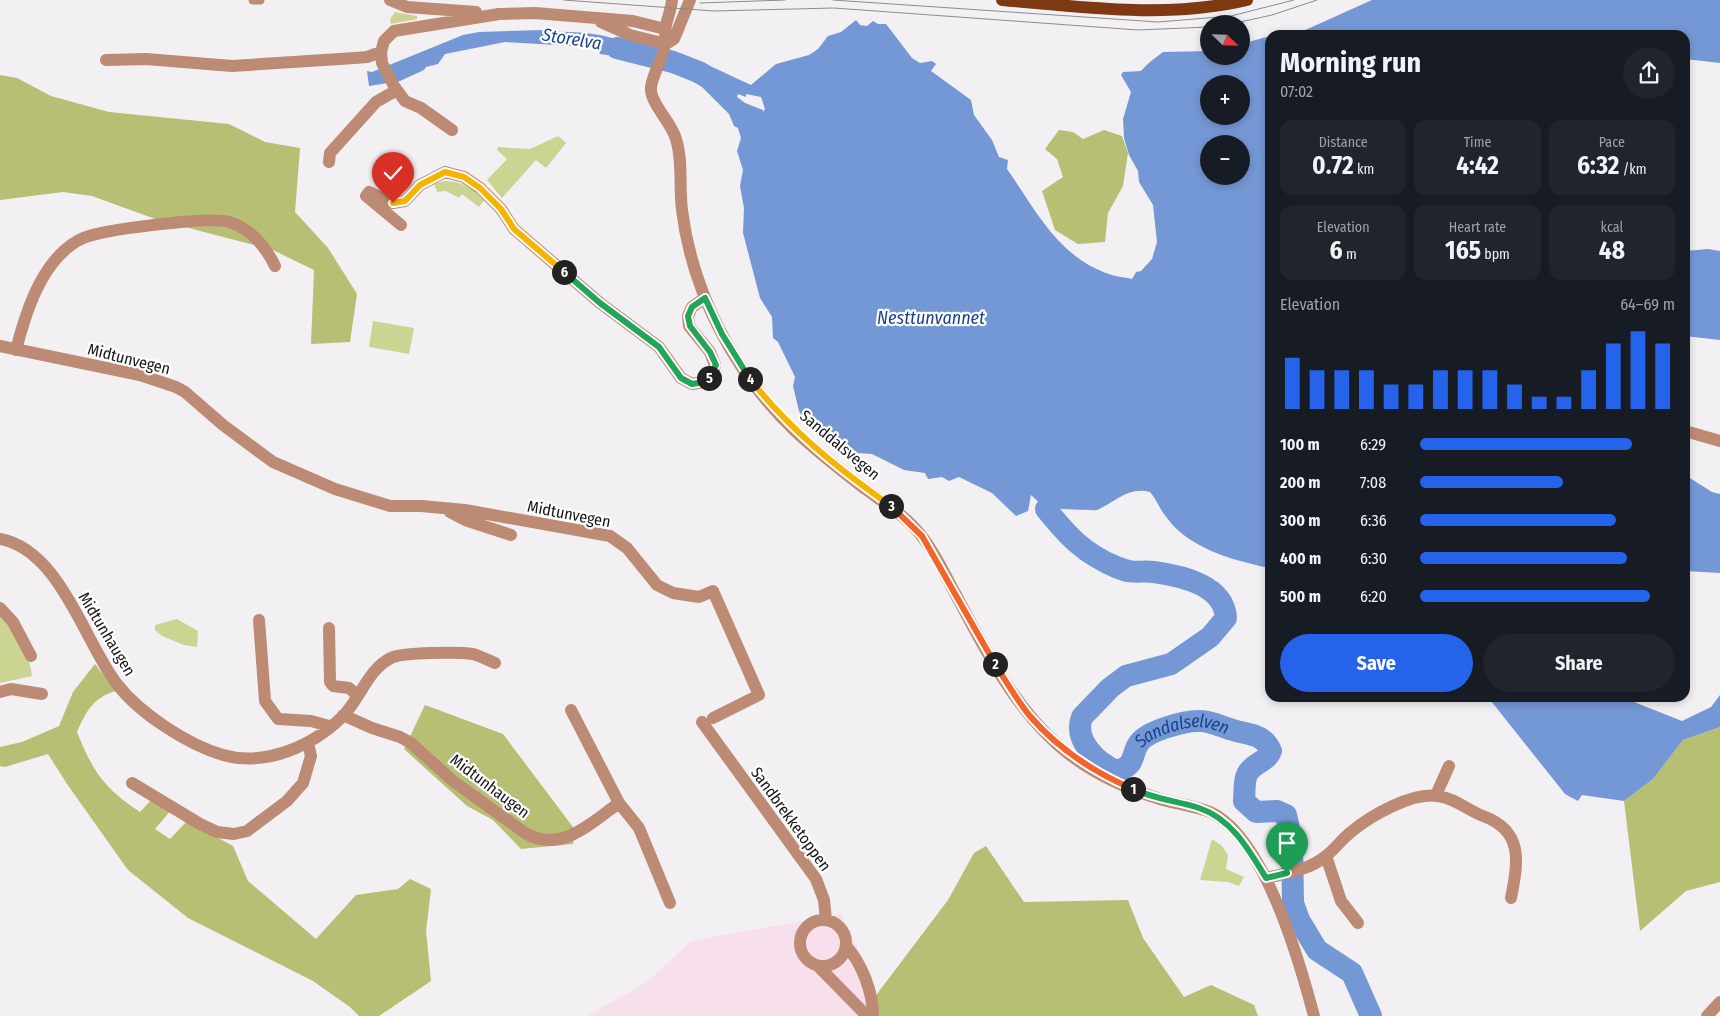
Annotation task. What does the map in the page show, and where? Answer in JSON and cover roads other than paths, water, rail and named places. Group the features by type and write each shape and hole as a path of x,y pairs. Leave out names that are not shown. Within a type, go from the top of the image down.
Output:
{"main road":[{"path":"1002,0 1109,8 1175,9 1247,0"}],"street":[{"path":"253,0 260,0"},
{"name":"Sanddalsvegen","path":"672,0 665,29 665,46 650,90 654,101 676,136 682,211 705,298 722,334 741,366 773,409 817,451 897,511 922,536 986,650 1013,692 1041,728 1059,746 1076,759 1116,782 1156,798 1214,814 1228,824 1266,878 1302,968 1314,1016"},
{"name":"Sanddalsvegen","path":"665,46 674,39 690,0"},
{"path":"388,1 407,7 499,14 562,14 594,19 633,21 665,29"},
{"path":"452,130 421,108 405,102 395,88 381,58 384,41 394,31 499,14"},
{"path":"594,19 630,35 665,46"},
{"path":"106,60 146,59 232,66 381,58"},
{"path":"334,158 330,153 376,102 386,98 395,88"},
{"path":"401,225 366,196 369,192 393,203 405,201 420,185 445,172 464,177 480,188 501,209 514,229 600,303 659,347 681,378 692,384 704,382 712,375 716,365 710,352 690,326 688,316 692,307 705,298"},
{"path":"16,350 39,286 52,265 66,249 88,236 198,220 229,222 258,240 275,266"},
{"name":"Midtunvegen","path":"0,346 140,375 165,383 185,392 273,462 330,488 390,506 441,507 610,536 627,548 656,585 673,593 698,597 714,591 759,695 708,720 733,766"},
{"path":"1690,432 1720,440"},
{"name":"Midtunvegen","path":"441,507 465,520 511,535"},
{"name":"Midtunhaugen","path":"0,540 23,548 42,561 54,575 117,684 130,700 163,725 221,755 263,757 308,743 343,715 381,665 398,656 473,654 494,662"},
{"path":"0,608 13,622 31,656"},
{"path":"260,620 266,701 274,716 278,719 311,721 329,726"},
{"path":"329,628 330,682 333,686 349,688 357,695"},
{"path":"0,692 11,689 42,694"},
{"path":"571,710 619,803 639,828 670,903"},
{"name":"Midtunhaugen","path":"343,715 411,743 453,781 538,840 547,842 562,839 580,831 619,803"},
{"path":"132,783 200,824 217,832 234,834 247,831 287,801 303,783 311,756 308,743"},
{"name":"Sandbrekketoppen","path":"733,766 816,879 824,900 826,920"},
{"path":"1436,795 1449,766"},
{"path":"1266,878 1293,872 1326,856 1351,832 1374,814 1414,799 1436,795 1454,800 1476,813 1503,825 1511,837 1516,852 1516,877 1511,898"},
{"path":"1326,856 1341,902 1358,923"},
{"path":"867,1016 817,965 804,956 800,948 800,939 809,925 826,920 841,929 846,946 852,952 866,982 872,1000 873,1016"},
{"path":"817,965 823,966 836,962 841,958 846,946"},
{"path":"1707,1016 1720,1002"}],"water":[{"path":"1372,0 1720,0 1720,63 1690,60 1690,30 1305,30"},
{"name":"Nesttunvannet","path":"856,20 860,25 867,26 873,21 878,24 886,24 912,58 920,63 932,61 936,64 931,71 971,100 974,115 992,140 999,157 1008,160 1007,169 1039,216 1062,244 1091,266 1112,275 1132,279 1136,272 1141,271 1152,259 1157,242 1153,205 1139,182 1138,171 1129,155 1124,138 1123,119 1131,92 1121,75 1123,72 1141,71 1163,52 1200,51 1200,65 1250,65 1250,42 1265,37 1265,567 1224,556 1198,545 1176,528 1150,492 1135,491 1129,493 1097,510 1046,509 1031,495 1028,511 1016,516 992,493 959,477 949,481 942,477 928,479 925,473 904,470 872,454 857,453 844,441 831,440 823,436 819,437 807,426 799,411 793,386 795,377 778,342 773,338 772,317 760,298 743,233 744,208 740,186 743,170 737,151 741,138 738,128 734,126 729,114 702,87 671,69 675,57 695,59 751,85 776,64 809,55 818,49 828,36 841,32","holes":["738,94 746,97 746,94 761,97 765,109 763,112 763,110 745,103 737,97"]},
{"path":"543,30 606,36 645,50 648,55 645,63 635,57 600,54 599,51 592,47 505,42 445,54 438,64 426,67 424,70 400,81 369,86 367,71 372,72 463,35 479,32"},
{"path":"1708,249 1720,251 1720,340 1690,337 1690,251"},
{"path":"1690,478 1712,492 1720,494 1720,573 1690,571"},
{"path":"1720,695 1720,727 1683,740 1653,779 1624,801 1582,795 1578,801 1565,794 1492,702 1634,702 1682,721 1711,707"}],"waterway":[{"name":"Storelva","path":"617,48 673,62 701,73"},
{"name":"Sandalselven","path":"1046,509 1077,543 1104,562 1128,571 1154,572 1177,576 1200,584 1218,597 1226,618 1210,637 1171,664 1126,676 1110,688 1082,717 1081,734 1089,750 1102,762 1117,771 1131,762 1136,747 1150,734 1186,722 1208,722 1255,736 1264,741 1271,751 1267,757 1248,773 1245,781 1244,801 1256,812 1277,811 1286,815 1292,841 1293,903 1299,920 1317,950 1352,973 1371,1016"}],"tram line":[{"path":"564,0 714,11 834,8 1138,30 1200,27"},
{"path":"700,3 785,0"},
{"path":"833,0 1158,22 1231,16 1294,0"},
{"path":"1250,20 1272,15 1317,0"}]}
